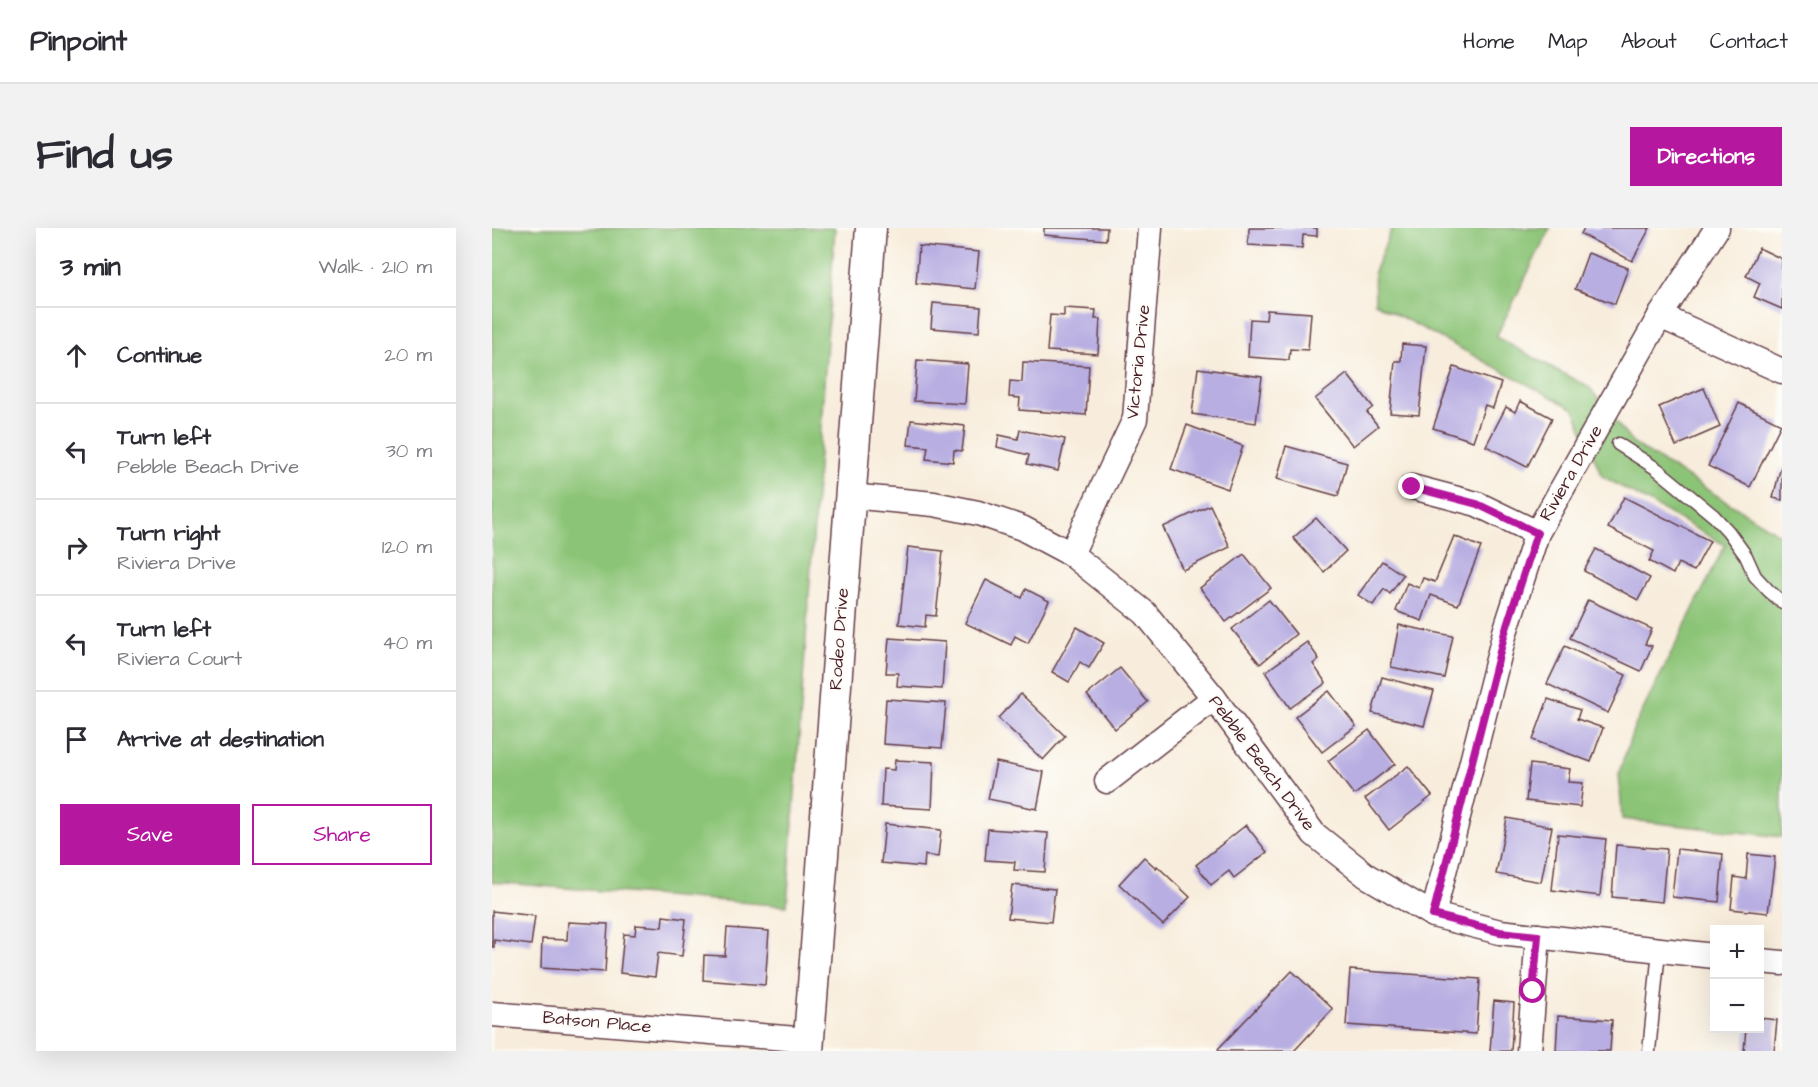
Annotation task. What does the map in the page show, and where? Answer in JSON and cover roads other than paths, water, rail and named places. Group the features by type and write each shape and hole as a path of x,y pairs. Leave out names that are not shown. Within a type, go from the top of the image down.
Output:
{"street":[{"name":"Rodeo Drive","path":"809,1045 871,228"},
{"name":"Victoria Drive","path":"1071,554 1135,419 1150,228"},
{"name":"Riviera Drive","path":"1433,915 1505,632 1537,533 1660,316 1717,228"},
{"path":"1660,316 1782,371"},
{"path":"1412,487 1477,504 1537,533"},
{"name":"Pebble Beach Drive","path":"850,496 934,504 978,513 1022,528 1071,554 1145,613 1214,698 1314,834 1367,876 1433,915 1500,932 1710,956"},
{"path":"1107,781 1214,698"},
{"path":"1528,1051 1538,936"},
{"path":"1764,961 1782,963"},
{"name":"Batson Place","path":"492,1014 809,1045"}],"lane":[{"path":"1618,444 1657,469 1714,516 1746,555 1755,576 1782,602"},
{"path":"1649,1051 1659,950"}]}
